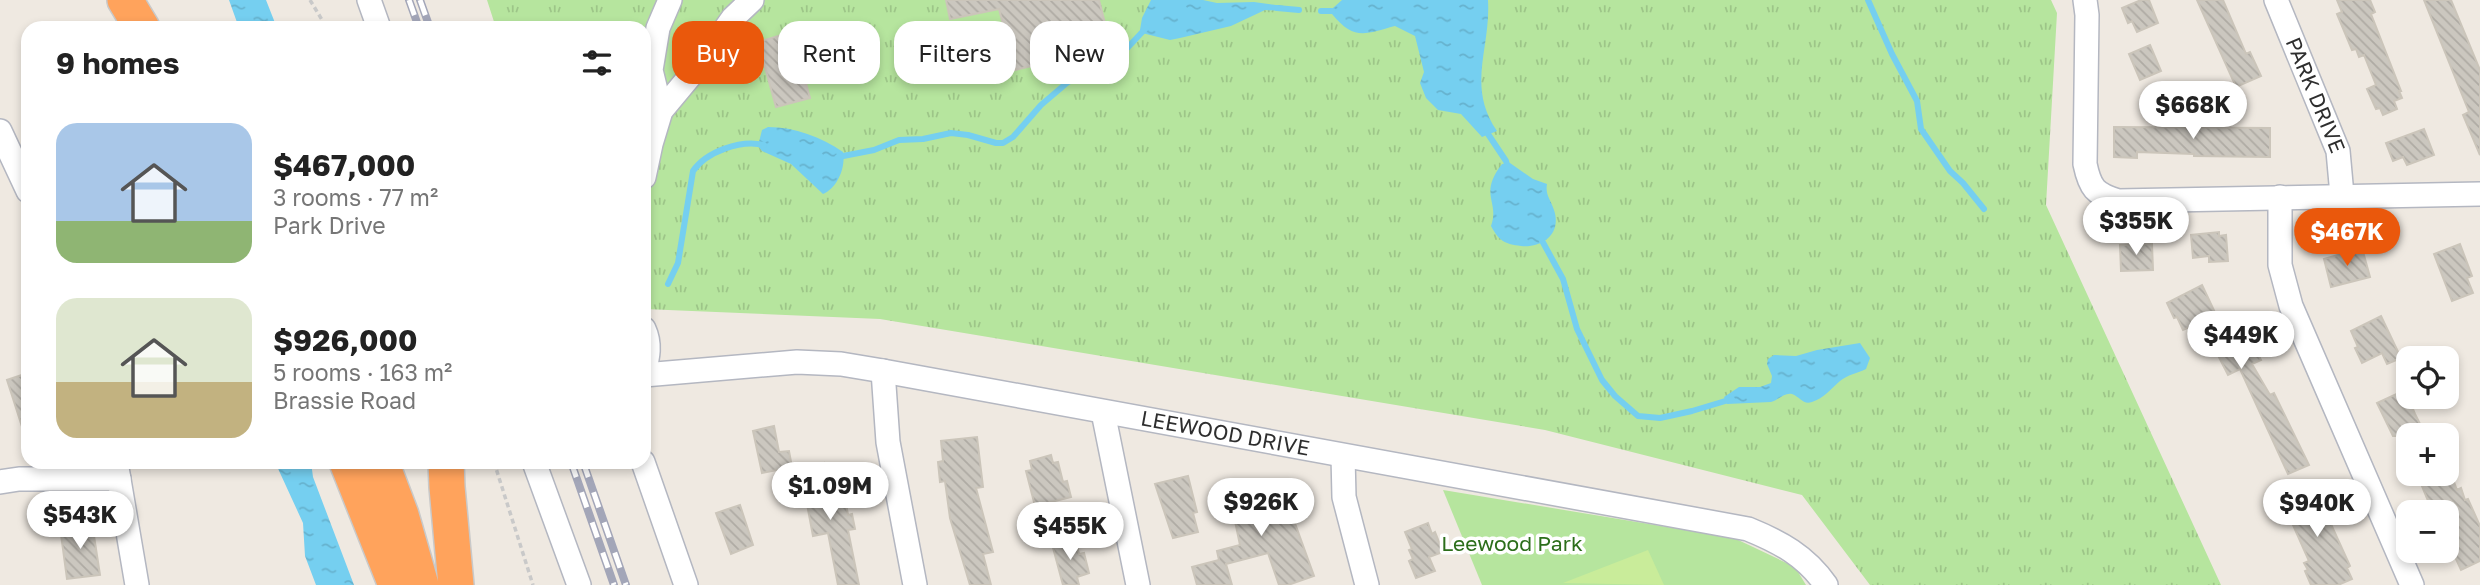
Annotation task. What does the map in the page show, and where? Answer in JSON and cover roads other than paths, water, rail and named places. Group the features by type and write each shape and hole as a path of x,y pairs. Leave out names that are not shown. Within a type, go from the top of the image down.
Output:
{"highway":[{"path":"100,0 112,21"},
{"path":"125,0 138,21"},
{"path":"350,469 396,585"},
{"path":"384,469 422,585"},
{"path":"446,469 456,585"}],"street":[{"path":"369,0 376,21"},
{"path":"661,111 651,70 658,28 670,0"},
{"path":"651,144 661,111 701,63 733,18 752,0"},
{"path":"2085,0 2085,164 2091,186 2108,198 2118,201 2480,194"},
{"name":"PARK DRIVE","path":"2276,0 2338,151 2342,195"},
{"path":"0,131 21,176"},
{"path":"2280,197 2280,265 2291,306 2412,585"},
{"name":"LEEWOOD DRIVE","path":"651,373 797,362 841,364 883,371 1748,529 1774,539 1796,553 1816,571 1826,585"},
{"path":"883,371 888,442 915,585"},
{"path":"1103,412 1138,585"},
{"path":"1343,456 1345,505 1367,585"},
{"path":"537,469 579,585"},
{"path":"645,469 686,585"},
{"path":"0,482 118,471 137,585"}],"water":[{"path":"229,0 266,0 274,21 236,21"},
{"path":"1151,0 1254,2 1284,6 1282,11 1265,10 1231,26 1170,40 1142,33 1140,30 1142,18"},
{"path":"1342,0 1488,0 1481,83 1488,114 1497,131 1482,137 1461,114 1438,110 1426,98 1420,83 1424,72 1415,36 1395,26 1368,33 1354,32 1332,14 1333,8"},
{"path":"768,127 807,134 843,152 842,171 828,191 823,194 791,164 762,151 758,146 762,130"},
{"path":"1510,163 1533,179 1547,184 1556,219 1555,226 1548,238 1536,245 1507,243 1491,226 1491,183 1502,164"},
{"path":"1860,343 1870,358 1866,369 1843,379 1824,396 1812,402 1804,402 1789,394 1771,402 1727,404 1724,397 1739,387 1760,387 1771,383 1772,376 1767,364 1768,359 1774,355 1796,356"},
{"path":"278,469 312,469 354,585 316,585 305,556 303,523"}],"waterway":[{"path":"1868,0 1917,101 1921,129 1950,171 1984,209"},
{"path":"1277,8 1299,10"},
{"path":"1321,11 1333,11"},
{"path":"838,157 874,150 899,140 923,139 951,133 1003,143 1013,137 1041,105 1068,82 1117,59 1146,28"},
{"path":"1488,134 1506,161 1509,171"},
{"path":"668,284 678,263 693,171 706,158 725,149 745,144 764,145"},
{"path":"1540,237 1563,279 1577,329 1602,380 1615,396 1638,416 1660,418 1732,399"}],"railway":[{"path":"409,0 416,21"},
{"path":"420,0 428,21"},
{"path":"573,469 614,585"},
{"path":"585,469 626,585"}],"park label":[{"name":"Leewood Park","path":"1512,544"}]}
